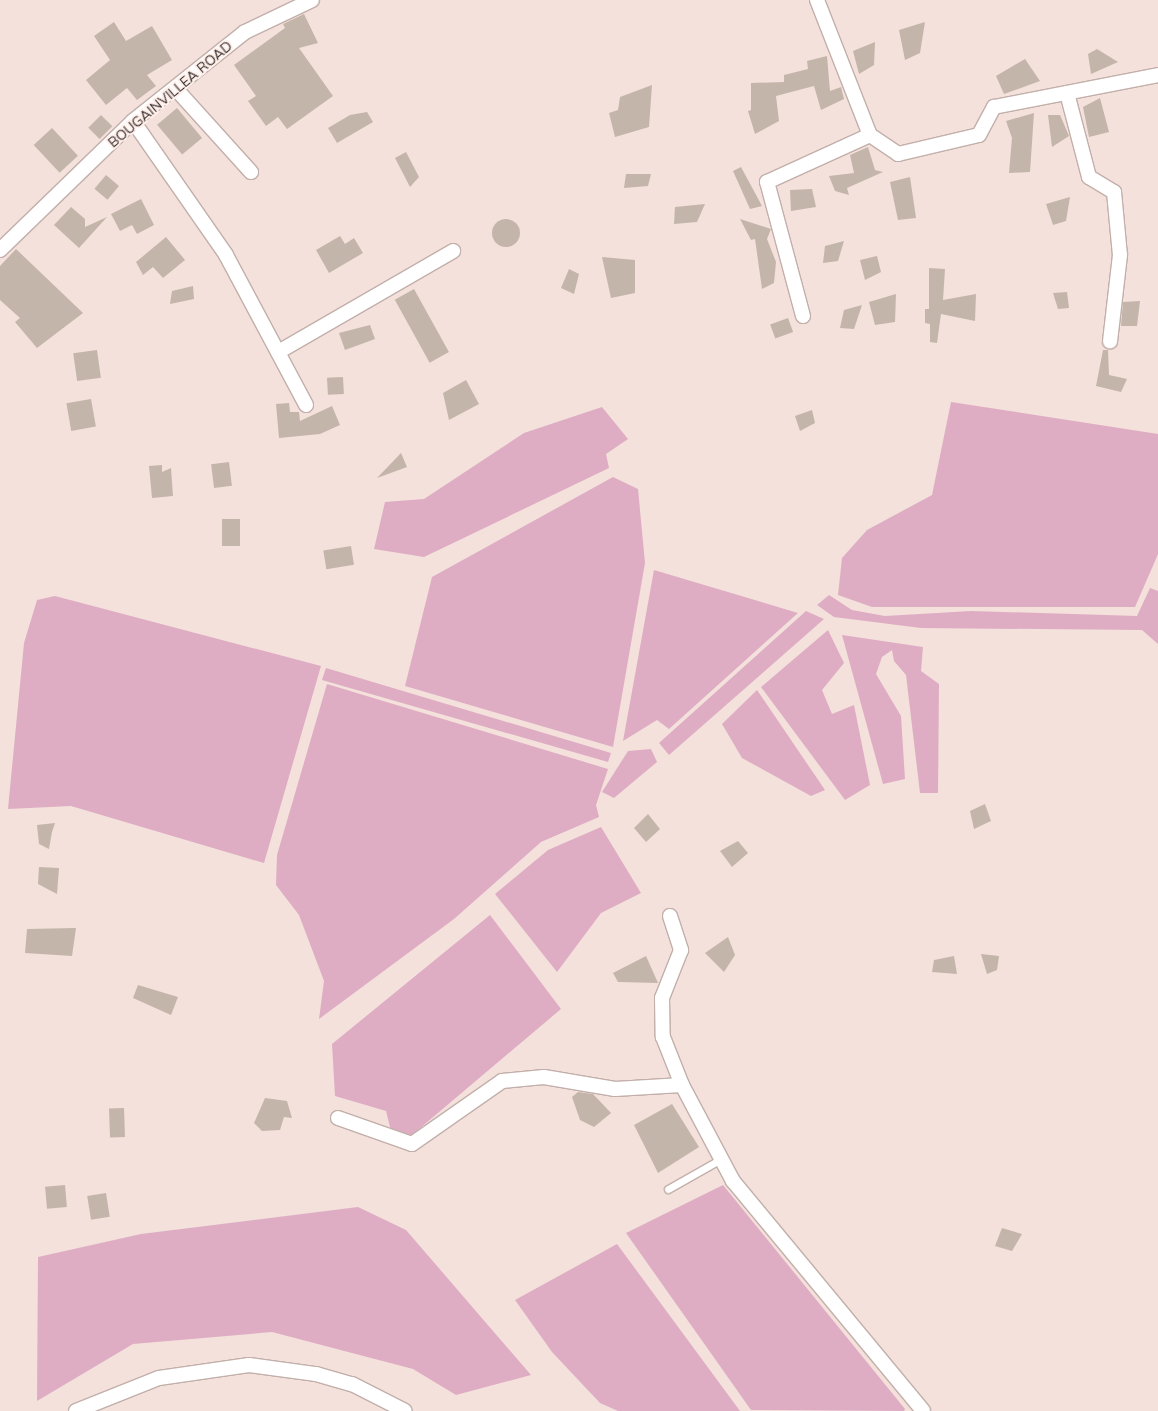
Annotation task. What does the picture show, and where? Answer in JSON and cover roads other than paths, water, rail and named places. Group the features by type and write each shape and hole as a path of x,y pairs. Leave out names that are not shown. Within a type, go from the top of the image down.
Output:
{"street":[{"name":"BOUGAINVILLEA ROAD","path":"0,250 133,121 176,89 245,32 312,0"},
{"path":"817,0 870,135 888,149 907,155 979,135 994,107 1158,75"},
{"path":"176,89 251,172"},
{"path":"1067,93 1090,176 1114,192 1120,255 1110,341"},
{"path":"133,121 226,255 280,351 306,405"},
{"path":"803,316 767,182 870,135"},
{"path":"280,351 453,251"},
{"path":"670,916 681,950 662,998 663,1037 682,1085 721,1159 753,1208 923,1411"},
{"path":"338,1118 412,1144 502,1081 544,1077 615,1089 682,1085"},
{"path":"76,1411 159,1378 249,1365 316,1374 352,1384 405,1411"}],"lane":[{"path":"668,1189 721,1159"}]}
